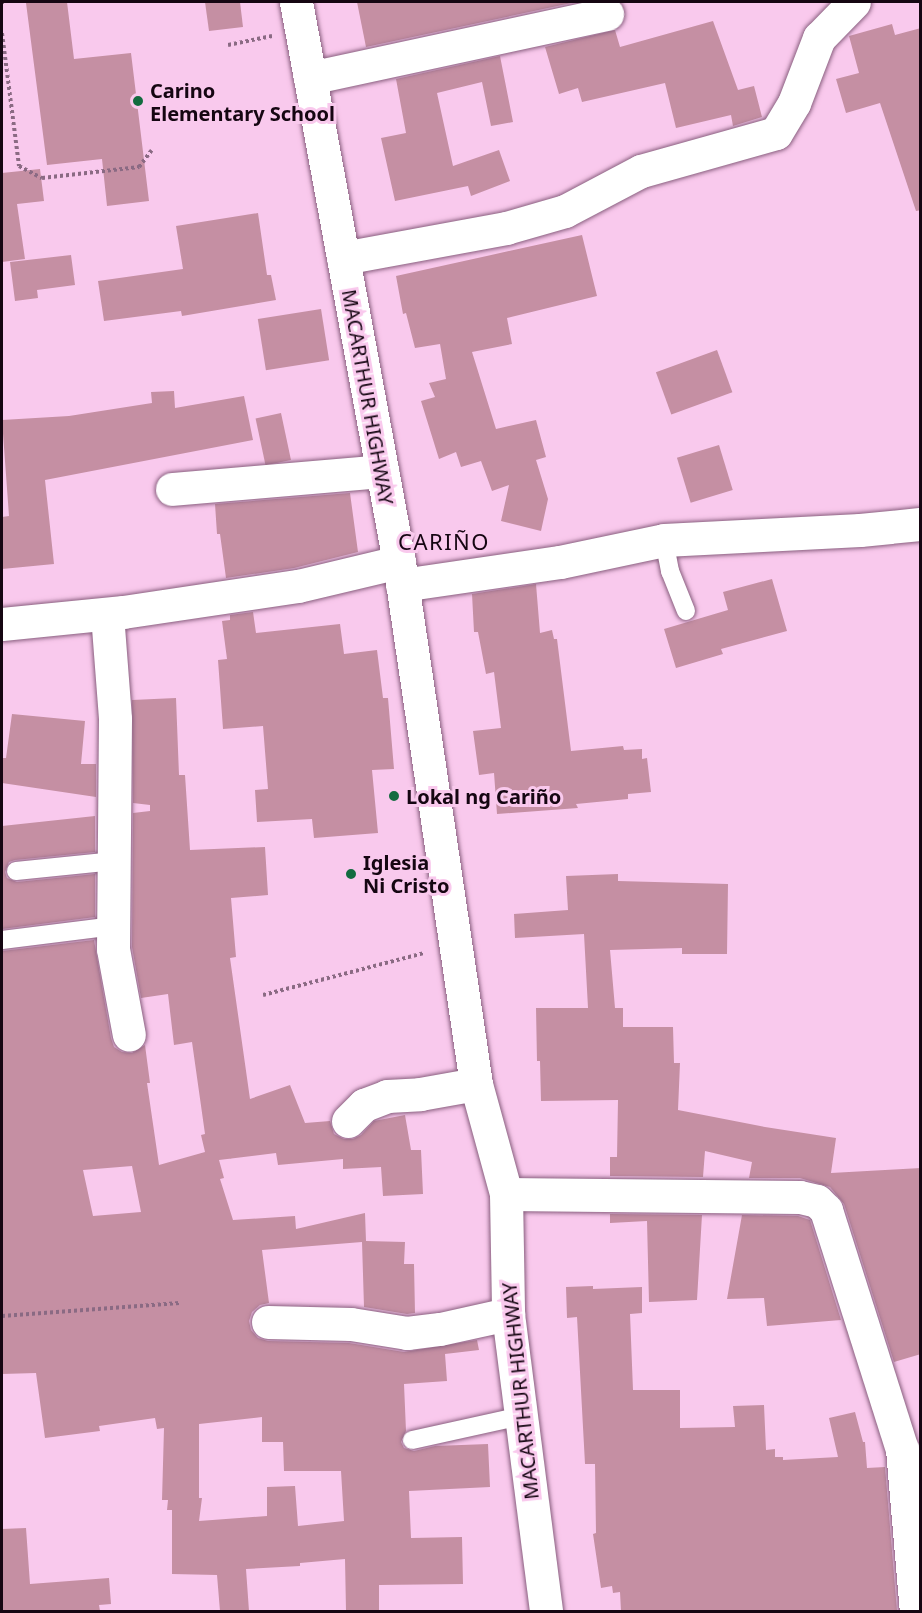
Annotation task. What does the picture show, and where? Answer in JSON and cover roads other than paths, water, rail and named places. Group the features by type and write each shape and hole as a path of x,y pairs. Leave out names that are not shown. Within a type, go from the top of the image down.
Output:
{"main road":[{"path":"343,258 506,228 566,211 641,171 776,133 794,103 819,38 854,2"},
{"path":"310,78 607,14"},
{"name":"MACARTHUR HIGHWAY","path":"298,16 400,573 476,1084 506,1194 508,1314 546,1611"},
{"path":"172,489 382,471"},
{"path":"2,624 107,615 400,573 560,562 664,540 860,530 921,524"},
{"path":"107,615 115,719 114,949 129,1035"},
{"path":"348,1121 364,1105 387,1096 420,1094 476,1084"},
{"path":"506,1194 800,1197 818,1202 826,1210 911,1448 917,1604"},
{"path":"268,1322 351,1324 407,1333 440,1329 508,1314"}],"lane":[{"path":"664,540 670,571 686,611"},
{"path":"16,871 114,861"},
{"path":"2,940 114,926"},
{"path":"412,1440 521,1416"}],"place":[{"name":"Carino Elementary School","path":"138,101"},
{"name":"Lokal ng Cariño","path":"394,796"},
{"name":"Iglesia Ni Cristo","path":"351,874"}],"district":[{"name":"CARIÑO","path":"444,542"}]}
